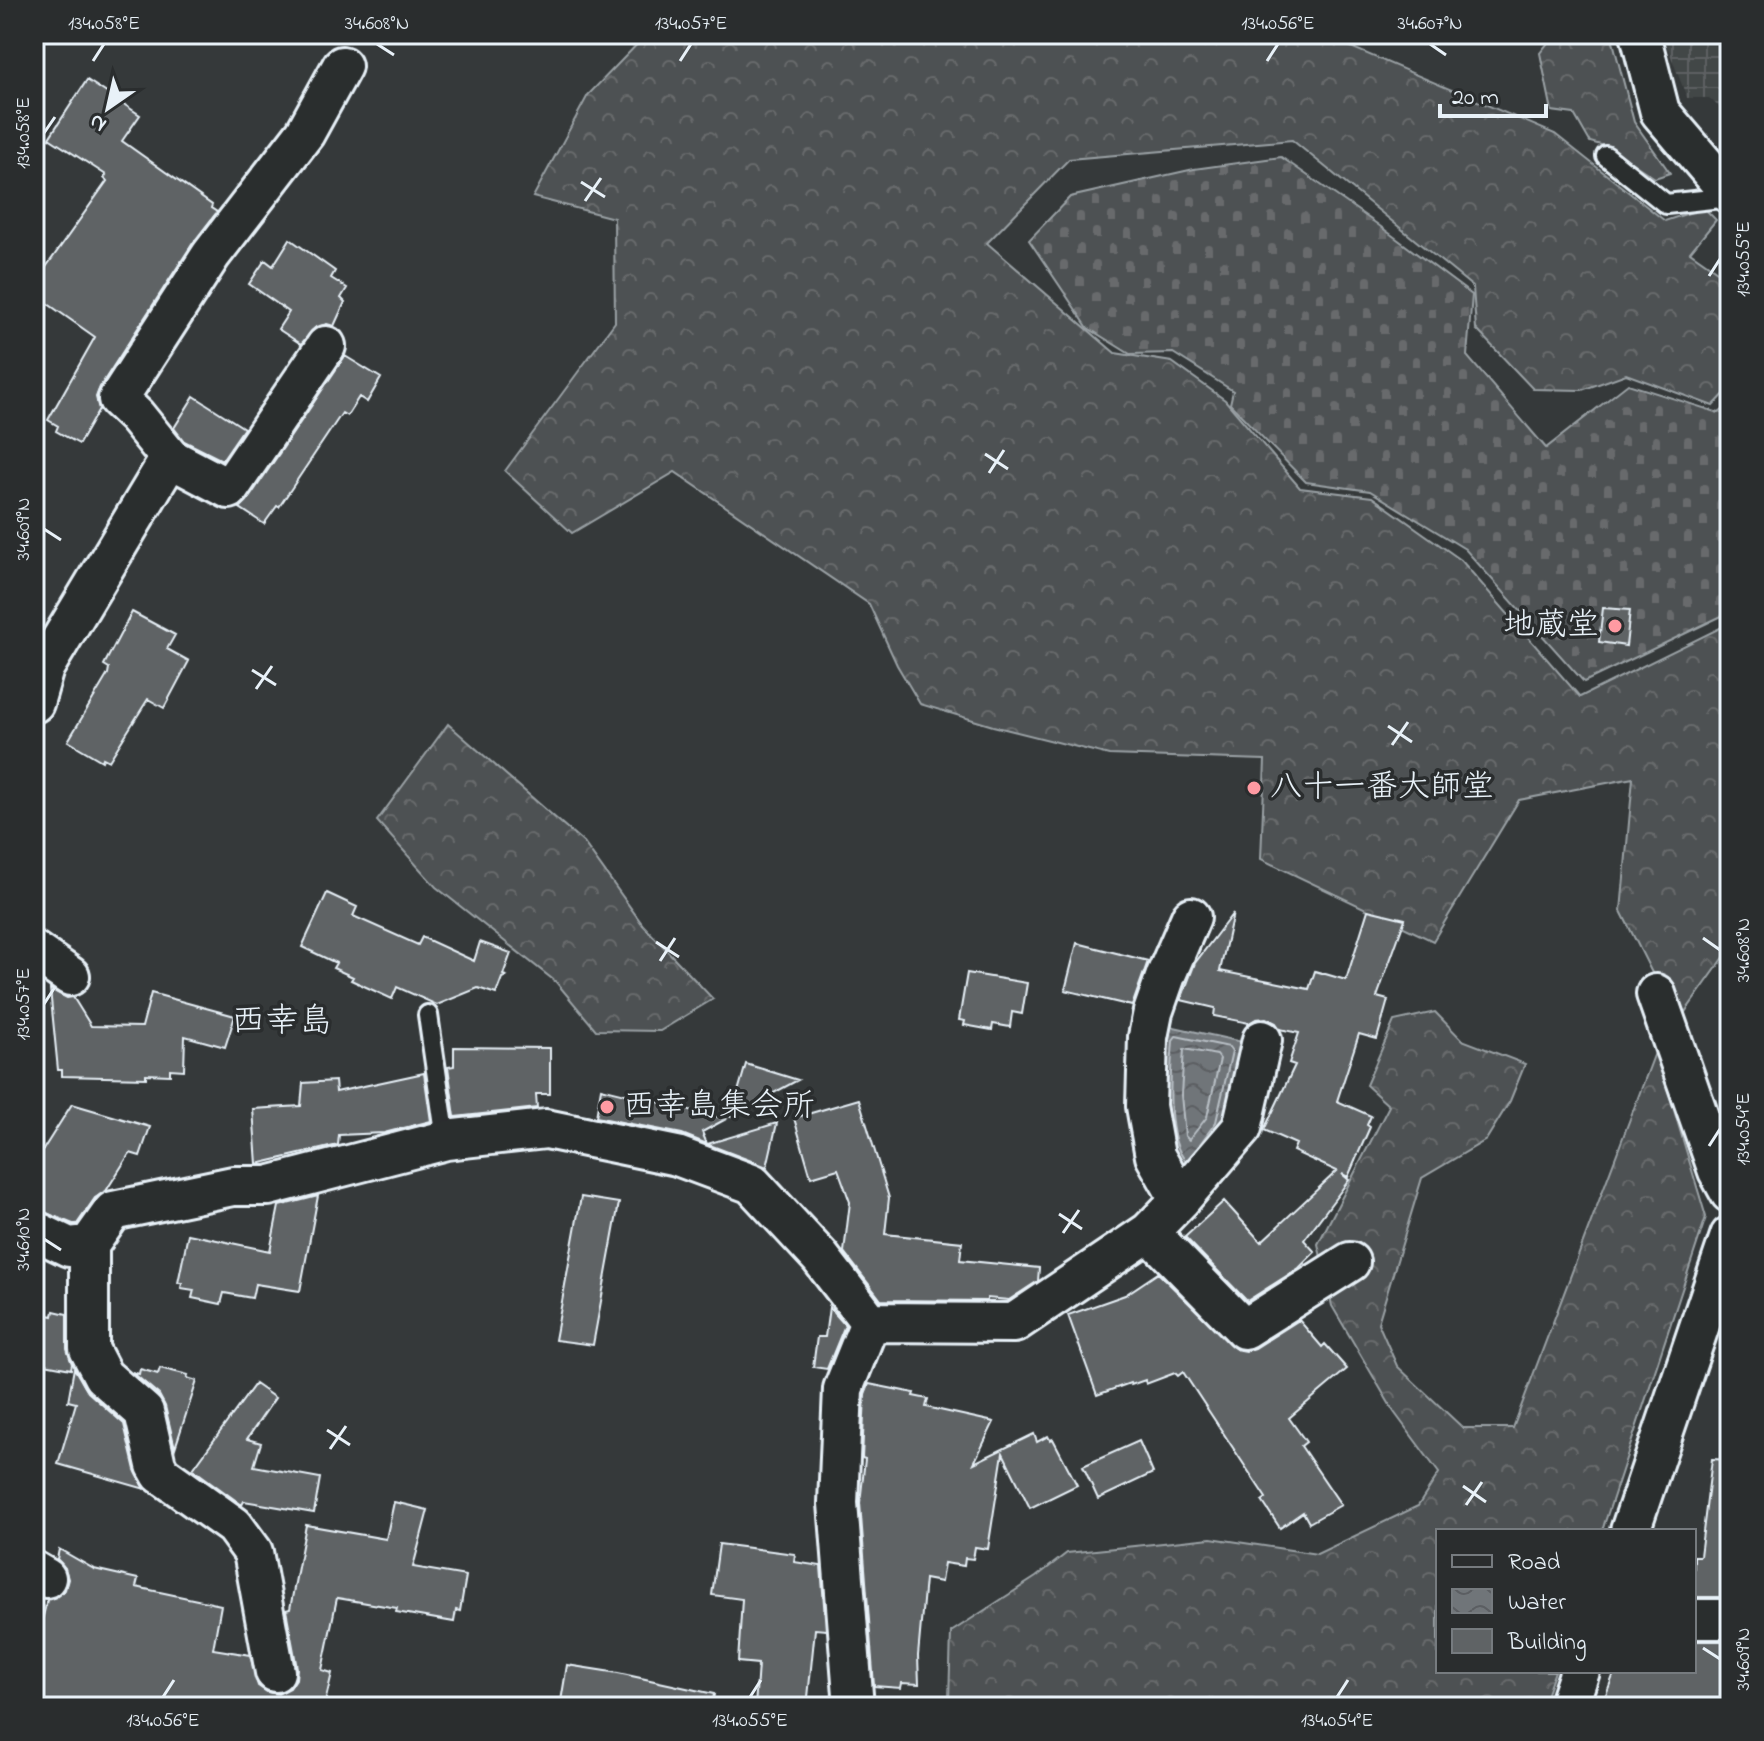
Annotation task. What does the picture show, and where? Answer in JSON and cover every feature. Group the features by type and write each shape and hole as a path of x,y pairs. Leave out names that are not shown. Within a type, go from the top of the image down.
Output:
{"street":[{"path":"1640,34 1660,112 1730,196"},
{"path":"326,346 229,489 170,458 118,399 211,255 305,133 342,66"},
{"path":"37,678 170,458"},
{"path":"1180,1200 1155,1156 1146,1106 1148,1037 1166,975 1191,917"},
{"path":"34,951 70,976"},
{"path":"1656,994 1718,1171 1730,1193"},
{"path":"870,1322 1014,1323 1149,1232 1242,1128 1262,1040"},
{"path":"275,1672 253,1552 245,1538 234,1526 161,1474 156,1465 144,1412 103,1376 89,1349 89,1245 113,1211 233,1186 268,1186 446,1140 546,1129 677,1156 752,1184 820,1257 870,1322"},
{"path":"34,1230 69,1247 89,1245"},
{"path":"1149,1232 1244,1329 1350,1262"},
{"path":"1631,1529 1728,1255"},
{"path":"854,1707 838,1503 843,1389 870,1322"},
{"path":"1696,1619 1730,1619"},
{"path":"1568,1707 1579,1673"}],"lane":[{"path":"1606,156 1666,204 1730,196"},
{"path":"428,1015 446,1140"}],"shaded area":[{"path":"1670,34 1730,34 1730,117 1709,98 1687,98 1665,41"}],"green space":[{"path":"647,34 1331,34 1346,45 1555,134 1665,221 1704,208 1716,220 1690,252 1730,280 1730,388 1713,406 1626,374 1582,390 1533,389 1476,329 1473,287 1292,140 1069,159 987,243 1115,353 1172,362 1225,400 1300,488 1372,497 1461,560 1580,697 1730,623 1730,949 1685,1012 1652,973 1621,911 1633,778 1519,800 1433,941 1261,859 1265,760 1109,755 920,704 897,665 869,604 675,472 572,533 505,471 615,322 614,218 533,197 588,95"},
{"path":"1555,34 1611,34 1634,122 1670,173 1655,178 1608,147 1590,142 1574,114 1552,111 1540,53"},
{"path":"1281,157 1472,295 1467,356 1546,448 1628,384 1719,413 1730,404 1730,612 1584,682 1465,549 1370,491 1306,482 1230,404 1233,391 1173,353 1130,354 1088,328 1029,240 1070,197 1194,169"},
{"path":"448,724 584,843 643,925 713,999 660,1031 596,1030 556,982 436,887 377,821"},
{"path":"1435,1012 1462,1040 1525,1064 1510,1101 1486,1140 1422,1178 1378,1323 1397,1366 1463,1428 1513,1428 1656,1050 1706,1217 1603,1529 1436,1529 1436,1673 1554,1673 1542,1707 958,1707 949,1700 951,1632 1067,1553 1211,1538 1317,1554 1418,1506 1439,1473 1394,1412 1332,1306 1318,1244 1389,1106 1366,1085 1394,1021"}],"water":[{"path":"1165,1025 1242,1042 1224,1125 1187,1176 1167,1140 1163,1096"}],"building":[{"path":"87,80 140,115 122,141 212,205 211,208 217,212 193,243 100,387 96,397 99,409 79,444 56,431 58,426 48,420 95,337 34,294 34,284 107,181 104,178 106,175 49,138"},
{"path":"290,239 335,271 331,278 347,288 341,298 345,302 334,326 316,327 301,344 278,329 289,312 249,284 265,260 273,266"},
{"path":"345,356 381,378 367,402 359,397 347,416 342,413 279,507 264,524 240,508"},
{"path":"194,396 244,428 222,460 184,441 174,428"},
{"name":"地蔵堂","path":"1603,608 1630,610 1626,646 1599,642"},
{"path":"132,612 175,635 167,649 189,661 164,708 148,699 109,761 103,758 102,761 68,741 108,674 109,668 104,665"},
{"path":"327,893 357,907 353,916 418,945 422,937 474,961 480,942 511,953 503,975 506,976 502,978 496,994 478,988 437,1005 397,987 392,999 351,980 353,977 333,968 336,963 302,947"},
{"path":"1368,910 1405,919 1377,997 1388,1000 1377,1039 1359,1034 1337,1101 1371,1116 1367,1125 1370,1127 1348,1177 1342,1174 1349,1180 1304,1240 1315,1252 1299,1268 1247,1301 1185,1237 1224,1201 1261,1242 1337,1171 1293,1151 1296,1144 1264,1130 1295,1065 1289,1063 1299,1033 1280,1029 1266,1018 1249,1023 1214,1016 1215,1008 1181,1000 1195,963 1233,913 1220,971 1309,989 1315,971 1346,980"},
{"path":"1077,943 1148,961 1132,1006 1065,990"},
{"path":"967,973 1027,983 1022,1014 1012,1012 1010,1027 993,1024 992,1030 964,1025 965,1021 959,1020"},
{"path":"50,989 67,998 73,997 91,1026 142,1027 151,993 235,1016 225,1047 185,1036 184,1070 170,1069 170,1075 146,1074 146,1078 62,1076 62,1070 58,1070"},
{"path":"454,1047 550,1048 550,1094 536,1094 537,1108 455,1117 448,1067 454,1066"},
{"path":"746,1064 798,1080 731,1116"},
{"path":"424,1073 431,1121 384,1133 339,1135 338,1145 257,1164 253,1109 301,1106 303,1083 335,1081 336,1092"},
{"path":"601,1088 726,1119 702,1132 707,1144 682,1134 596,1117"},
{"path":"859,1099 889,1198 885,1234 962,1242 960,1260 1039,1268 1038,1281 1009,1300 881,1300 844,1252 850,1202 838,1169 811,1177 794,1118"},
{"path":"72,1104 150,1127 140,1156 130,1153 106,1191 95,1198 77,1224 34,1208 34,1164"},
{"path":"777,1123 767,1167 707,1144"},
{"path":"318,1196 300,1291 255,1284 252,1298 224,1293 221,1304 192,1298 194,1290 181,1288 182,1283 178,1283 188,1234 270,1251 279,1206"},
{"path":"581,1197 619,1203 593,1345 555,1340"},
{"path":"1158,1273 1236,1349 1246,1351 1255,1348 1299,1320 1322,1347 1325,1344 1347,1369 1289,1418 1306,1442 1301,1446 1341,1505 1309,1523 1303,1512 1280,1528 1262,1501 1266,1498 1183,1372 1146,1384 1145,1380 1130,1383 1097,1395 1068,1315 1125,1295"},
{"path":"829,1307 845,1325 827,1369 813,1367 817,1337 825,1337"},
{"path":"54,1311 67,1314 67,1349 71,1369 34,1362 34,1312 53,1316"},
{"path":"74,1368 88,1392 124,1424 135,1470 145,1489 58,1464 76,1403 68,1401"},
{"path":"160,1368 188,1375 187,1378 197,1381 175,1448 165,1406 159,1395 132,1372 139,1374 140,1369 158,1374"},
{"path":"255,1384 275,1398 247,1439 261,1443 254,1466 320,1478 314,1513 244,1501 242,1505 193,1469"},
{"path":"869,1384 914,1393 913,1396 928,1399 926,1407 994,1422 974,1463 1034,1434 1037,1442 1048,1436 1050,1440 1053,1439 1077,1485 1030,1508 1003,1453 988,1549 975,1547 973,1559 965,1558 964,1566 944,1563 941,1582 925,1579 918,1656 919,1684 902,1683 901,1688 874,1686 860,1503 865,1459 862,1458 865,1394"},
{"path":"1139,1441 1153,1473 1098,1499 1083,1466"},
{"path":"1712,1459 1730,1460 1730,1597 1696,1597 1696,1556 1700,1556"},
{"path":"394,1502 428,1510 413,1567 466,1576 460,1611 456,1610 454,1622 337,1598 322,1670 332,1673 324,1707 46,1707 34,1704 34,1653 47,1600 65,1590 68,1579 65,1568 57,1559 59,1549 94,1569 138,1579 136,1587 221,1605 213,1649 250,1655 258,1686 278,1694 290,1688 296,1679 297,1668 286,1610 290,1609 306,1525 386,1539"},
{"path":"719,1544 795,1554 794,1562 821,1566 826,1630 815,1629 807,1707 755,1707 758,1664 738,1662 742,1599 712,1595"},
{"path":"1696,1641 1730,1641 1730,1707 1629,1707 1605,1697 1614,1673 1696,1673"},
{"path":"567,1665 714,1694 712,1707 560,1707"}],"place":[{"name":"地蔵堂","path":"1615,626"},
{"name":"八十一番大師堂","path":"1254,788"},
{"name":"西幸島集会所","path":"607,1107"}],"district":[{"name":"西幸島","path":"282,1023"}]}
